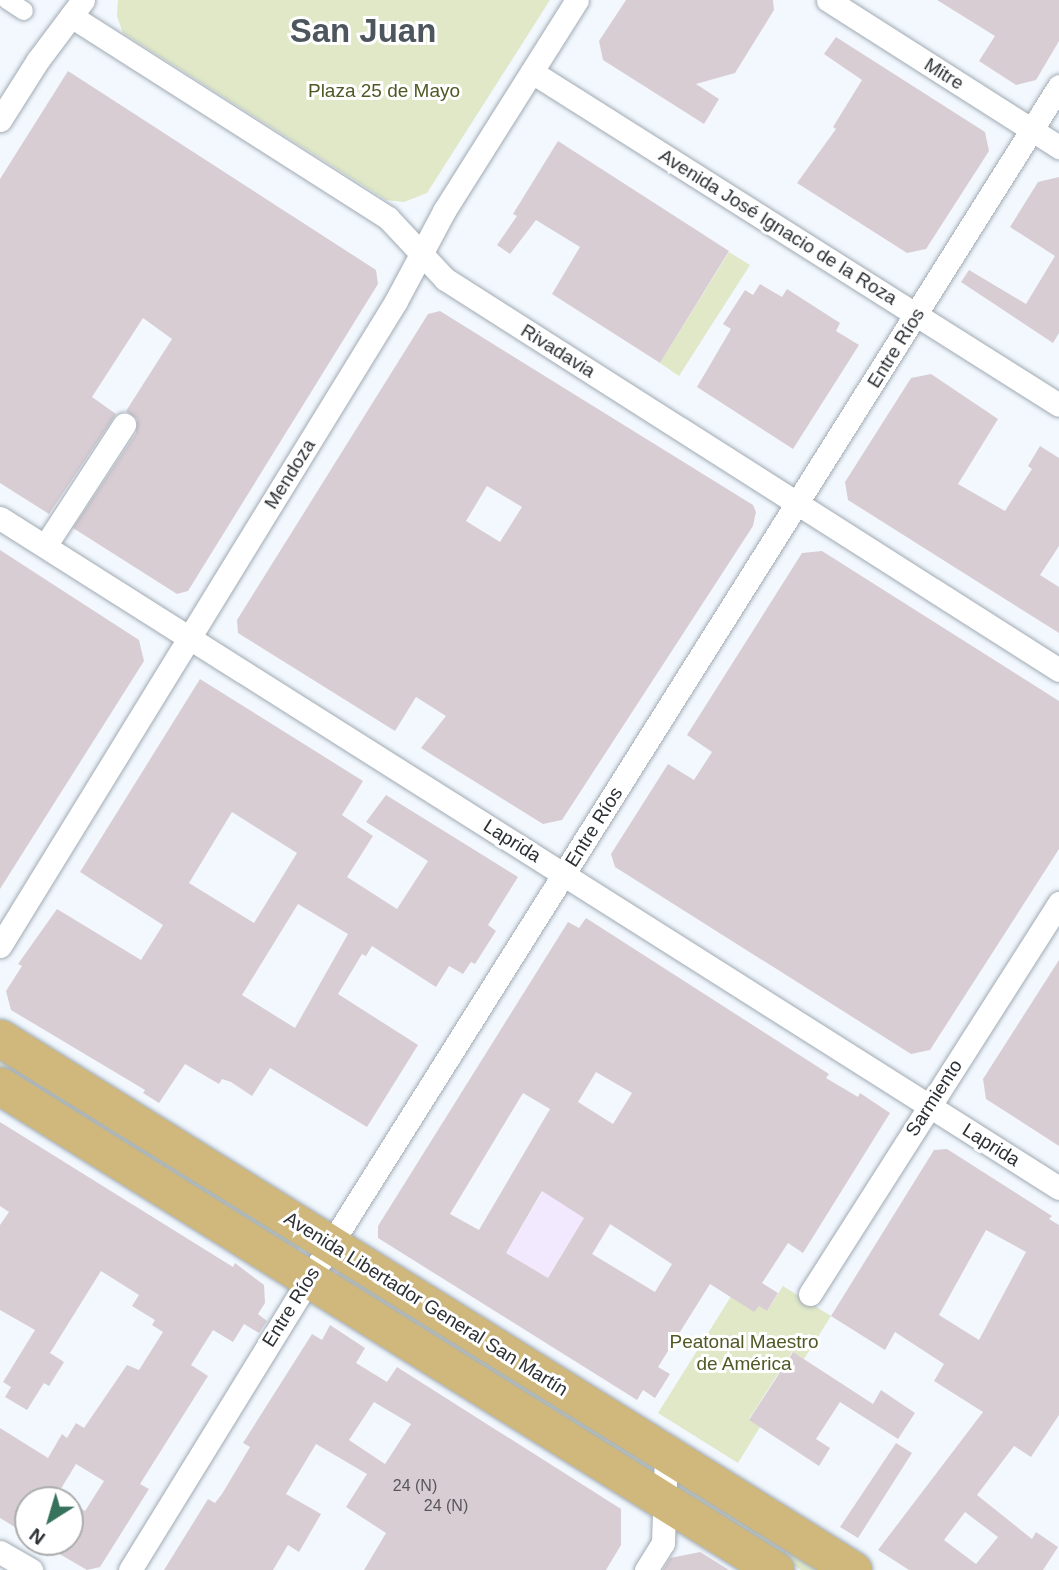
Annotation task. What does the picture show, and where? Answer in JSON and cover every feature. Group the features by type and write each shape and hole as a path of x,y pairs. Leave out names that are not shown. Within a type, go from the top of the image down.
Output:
{"main road":[{"name":"Avenida Libertador General San Martín","path":"0,1038 853,1570"},
{"name":"Avenida Libertador General San Martín","path":"0,1086 775,1570"}],"street":[{"path":"7,0 24,11"},
{"name":"Mendoza","path":"0,946 396,301 444,211 577,0"},
{"name":"Mitre","path":"828,0 1059,147"},
{"path":"0,120 38,60 77,8"},
{"name":"Rivadavia","path":"77,8 388,218 445,279 1059,670"},
{"name":"Avenida José Ignacio de la Roza","path":"532,72 1059,405"},
{"name":"Entre Ríos","path":"130,1570 330,1244 1059,86"},
{"path":"45,546 124,425"},
{"name":"Laprida","path":"0,518 1059,1188"},
{"name":"Sarmiento","path":"810,1294 1059,903"},
{"path":"646,1570 663,1543 666,1453"},
{"path":"0,1552 31,1570"}],"shaded area":[{"path":"640,1176 541,1339 478,1300 543,1191"}],"green space":[{"name":"Plaza 25 de Mayo","path":"118,0 550,0 427,193 404,202 386,200 123,33 117,16"},
{"path":"729,252 750,265 679,376 660,363"},
{"path":"0,1053 300,1243 299,1247 296,1251 0,1071"},
{"path":"339,1270 652,1465 651,1469 336,1277"},
{"name":"Peatonal Maestro de América","path":"783,1286 831,1316 804,1359 792,1352 749,1419 760,1427 738,1463 658,1413 735,1290 767,1311"},
{"path":"677,1482 830,1570 801,1570 675,1492"}],"building":[{"path":"626,0 773,0 774,10 735,73 696,84 719,99 704,124 603,60 599,41"},
{"path":"937,0 1059,0 1059,41 1036,80 1016,85 979,61 995,36"},
{"path":"836,37 985,132 989,151 926,249 907,253 797,183 836,129 833,127 862,80 824,54"},
{"path":"68,71 376,270 378,284 188,591 177,594 73,528 136,433 137,419 126,411 172,339 143,318 92,397 116,414 49,514 0,483 0,179"},
{"path":"558,141 729,251 660,363 552,294 580,247 536,220 510,254 497,245 517,216 513,214"},
{"path":"1059,177 1059,333 1053,343 961,282 969,270 1026,304 1055,256 1010,227 1038,182"},
{"path":"760,284 782,297 787,289 840,323 836,331 859,345 793,449 697,387 731,329 723,324 745,290 753,295"},
{"path":"440,311 753,505 756,512 753,526 562,820 543,824 421,748 446,716 416,697 395,731 238,633 237,620 428,314","holes":["487,486 522,507 500,542 466,521"]},
{"path":"931,374 998,419 958,484 1005,511 1032,469 1028,466 1040,446 1059,458 1059,546 1040,575 1059,587 1059,633 848,500 845,482 911,378"},
{"path":"0,550 139,640 144,661 0,889"},
{"path":"822,551 1059,701 1059,849 930,1050 911,1054 615,867 611,854 668,764 694,780 712,752 687,735 802,553"},
{"path":"200,679 363,781 342,815 373,836 347,877 397,909 428,861 366,822 386,795 518,877 488,925 496,931 475,964 471,962 463,974 449,966 436,987 372,946 366,956 362,954 338,994 418,1045 367,1127 270,1068 252,1096 231,1082 222,1079 219,1084 185,1064 159,1103 143,1093 145,1090 11,1010 6,991 22,966 18,964 57,909 141,960 163,925 80,872","holes":["232,812 297,853 254,923 189,883","298,904 348,934 295,1028 242,995"]},
{"path":"586,918 829,1074 826,1078 858,1097 860,1093 890,1113 803,1253 788,1243 762,1283 778,1293 767,1311 759,1306 754,1312 710,1284 658,1367 670,1374 655,1398 643,1390 637,1400 378,1238 378,1226 568,922 579,928","holes":["596,1072 632,1093 613,1124 578,1102","523,1093 550,1109 479,1230 450,1214","542,1191 584,1218 548,1278 506,1253","610,1224 672,1264 655,1292 592,1254"]},
{"path":"1059,960 1059,1146 986,1099 983,1079"},
{"path":"0,1122 233,1267 235,1263 264,1285 265,1303 258,1314 267,1321 259,1333 244,1324 233,1342 213,1330 191,1365 208,1376 140,1484 149,1489 100,1567 87,1570 63,1556 84,1556 84,1510 104,1481 76,1464 63,1486 14,1486 14,1526 0,1518 0,1428 48,1458 62,1434 67,1438 76,1423 84,1428 127,1365 139,1370 163,1332 152,1325 155,1320 132,1306 139,1295 101,1271 50,1353 64,1362 49,1386 44,1383 27,1410 5,1397 11,1387 3,1382 35,1330 0,1310 0,1225 9,1212 0,1206"},
{"path":"947,1149 1052,1216 1049,1219 1059,1225 1059,1415 1031,1457 1014,1446 977,1495 1032,1539 1036,1532 1058,1547 1043,1570 909,1570 878,1550 983,1412 934,1381 944,1364 895,1332 885,1350 831,1316 934,1150","holes":["986,1230 1026,1252 979,1340 939,1315","965,1512 998,1537 976,1564 944,1540"]},
{"path":"330,1325 365,1348 356,1363 387,1382 397,1367 621,1509 621,1545 606,1570 364,1570 386,1533 346,1507 367,1474 316,1444 286,1494 321,1514 299,1552 288,1545 273,1570 164,1570 208,1499 215,1503 222,1494 250,1447 243,1443 312,1334 322,1340","holes":["374,1402 411,1424 385,1464 349,1440"]},
{"path":"793,1352 873,1404 881,1390 915,1413 898,1439 840,1402 816,1439 830,1448 819,1466 749,1420"},
{"path":"896,1443 912,1453 858,1538 840,1527"},
{"path":"700,1552 729,1570 663,1570 670,1558"}],"district":[{"name":"San Juan","path":"363,31"}]}
